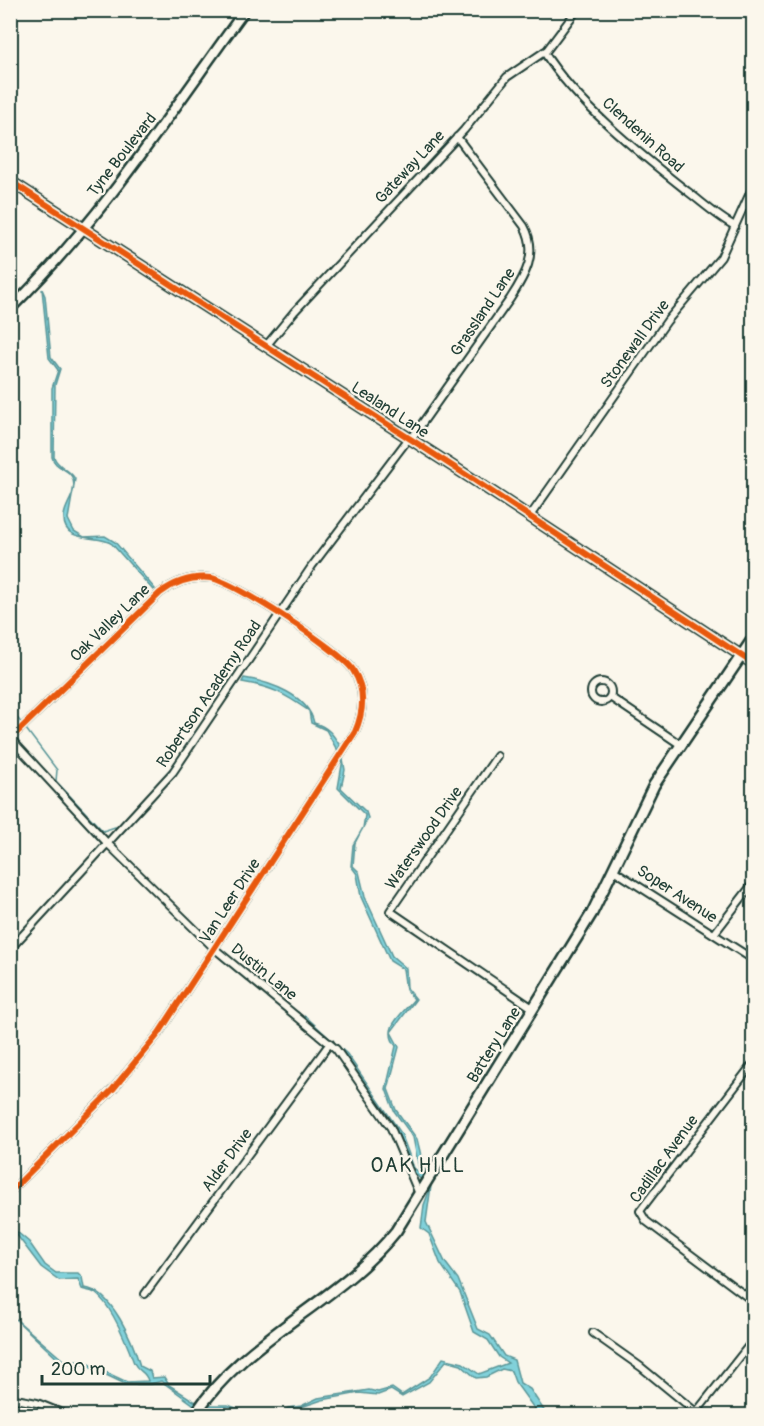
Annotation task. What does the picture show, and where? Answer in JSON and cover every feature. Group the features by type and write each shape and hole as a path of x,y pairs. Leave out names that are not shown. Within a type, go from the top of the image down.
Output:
{"main road":[{"name":"Battery Lane","path":"196,1413 203,1401 232,1367 379,1251 396,1231 534,1009 615,871 645,802 753,637"}],"street":[{"name":"Tyne Boulevard","path":"10,309 84,228 154,139 245,10"},
{"name":"Gateway Lane","path":"266,346 280,327 457,137 511,74 544,52 577,10"},
{"name":"Clendenin Road","path":"544,52 565,82 629,143 671,179 735,226"},
{"name":"Grassland Lane","path":"410,439 510,299 524,276 530,259 530,238 524,226 457,137"},
{"name":"Lealand Lane","path":"10,181 530,516 753,664"},
{"name":"Stonewall Drive","path":"530,516 667,321 721,257 753,184"},
{"name":"Robertson Academy Road","path":"10,949 173,772 318,557 410,439"},
{"name":"Oak Valley Lane","path":"11,739 154,598 179,582 201,578 223,581 279,615"},
{"name":"Van Leer Drive","path":"10,1192 129,1072 168,1021 355,732 362,716 360,687 348,664 279,615"},
{"path":"609,697 681,745"},
{"name":"Dustin Lane","path":"11,739 108,844 215,949 330,1043 355,1074 391,1128 420,1195"},
{"name":"Waterswood Drive","path":"497,756 390,912 534,1009"},
{"name":"Soper Avenue","path":"615,871 753,960"},
{"path":"714,934 753,882"},
{"name":"Alder Drive","path":"145,1293 330,1043"},
{"name":"Cadillac Avenue","path":"753,1062 640,1211 646,1221 753,1302"},
{"path":"593,1333 641,1367 695,1414 753,1340"},
{"path":"10,1398 37,1403 69,1416"}],"water":[{"path":"42,289 45,296 51,357 60,369 55,385 54,457 58,464 73,476 74,486 71,476 56,464 52,457 52,388 58,370 49,358"},
{"path":"73,493 68,519 74,531 84,537 105,536 115,542 155,589 153,590 112,544 75,535 69,531 65,525 64,516"},
{"path":"244,678 265,683 286,692 296,698 308,711 277,692 242,682"},
{"path":"309,711 314,723 327,729 335,738 340,746 337,750 326,730 311,723"},
{"path":"343,759 345,770 341,788 366,812 368,818 363,827 365,815 338,788"},
{"path":"361,831 355,843 353,866 359,872 365,897 392,956 406,968 407,988 416,999 391,1032 395,1021 414,999 406,990 403,969 390,961 361,897 357,874 351,866 353,845"},
{"path":"305,1016 347,1054 401,1133 414,1168 420,1173 413,1137 394,1111 386,1089 396,1046 391,1032 399,1047 388,1089 396,1110 417,1139 426,1176 423,1182 413,1171 396,1129 340,1048 304,1018"},
{"path":"431,1186 426,1222 445,1262 458,1279 478,1329 490,1335 504,1356 514,1360 520,1383 530,1389 547,1415 540,1415 536,1411 515,1382 511,1371 502,1369 486,1377 476,1378 461,1365 446,1361 429,1382 402,1397 391,1390 378,1395 359,1393 322,1400 278,1415 288,1408 301,1406 318,1398 369,1390 378,1392 392,1388 402,1395 430,1377 443,1358 463,1363 479,1374 508,1363 499,1357 488,1340 474,1332 460,1292 440,1263 429,1234 421,1228 424,1205"},
{"path":"10,1226 29,1242 45,1265 56,1273 78,1273 82,1277 84,1288 94,1291 104,1298 127,1331 140,1366 150,1371 152,1378 164,1377 169,1385 194,1401 207,1405 228,1405 254,1415 226,1407 207,1408 193,1404 161,1381 151,1384 125,1384 81,1363 62,1363 11,1315 63,1360 84,1362 127,1382 148,1381 146,1375 136,1366 118,1325 101,1299 93,1292 82,1289 78,1279 59,1280 41,1267"}],"waterway":[{"path":"10,709 23,725"},
{"path":"26,729 57,770 56,781 103,831 118,828"}],"cycle path":[{"path":"10,181 474,480 754,664"},
{"path":"10,739 160,593 178,583 197,578 211,578 223,582 309,633 344,660 353,670 362,693 362,708 355,732 159,1033 113,1089 10,1192"}],"district":[{"name":"OAK HILL","path":"418,1165"}]}
